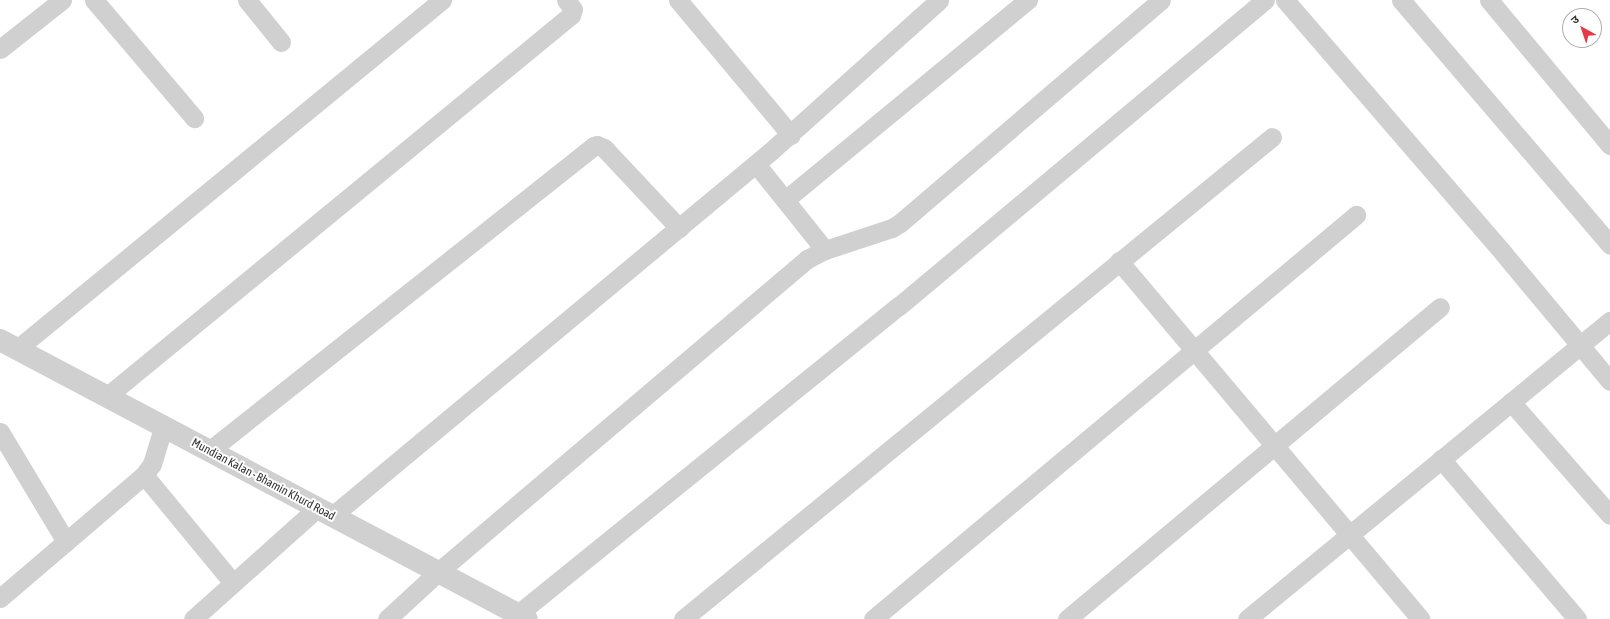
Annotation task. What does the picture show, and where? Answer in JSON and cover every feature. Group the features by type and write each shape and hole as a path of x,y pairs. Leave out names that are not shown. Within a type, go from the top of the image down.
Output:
{"street":[{"path":"0,49 62,0"},
{"path":"94,0 194,118"},
{"path":"247,0 281,42"},
{"path":"9,345 442,0"},
{"path":"106,397 571,15 573,8 566,0"},
{"path":"678,0 790,134"},
{"path":"193,619 234,583 679,228 756,164 939,0"},
{"path":"785,200 1028,0"},
{"path":"387,619 438,572 808,259 825,250 892,228 900,223 1160,0"},
{"path":"522,617 899,306 1265,0"},
{"path":"1285,0 1610,381"},
{"path":"1401,0 1610,245"},
{"path":"1489,0 1610,145"},
{"path":"683,619 1272,137"},
{"path":"209,451 594,146 597,145 604,148 679,228"},
{"path":"756,164 825,250"},
{"path":"873,619 1195,352 1356,215"},
{"path":"1119,261 1420,619"},
{"path":"1067,619 1275,447 1440,307"},
{"path":"1247,619 1580,344 1610,321"},
{"name":"Mundian Kalan - Bhamin Khurd Road","path":"9,345 522,617"},
{"path":"1510,402 1610,515"},
{"path":"0,598 144,475 152,464 163,427"},
{"path":"0,432 66,542"},
{"path":"1441,459 1577,619"},
{"path":"144,475 234,583"}]}
